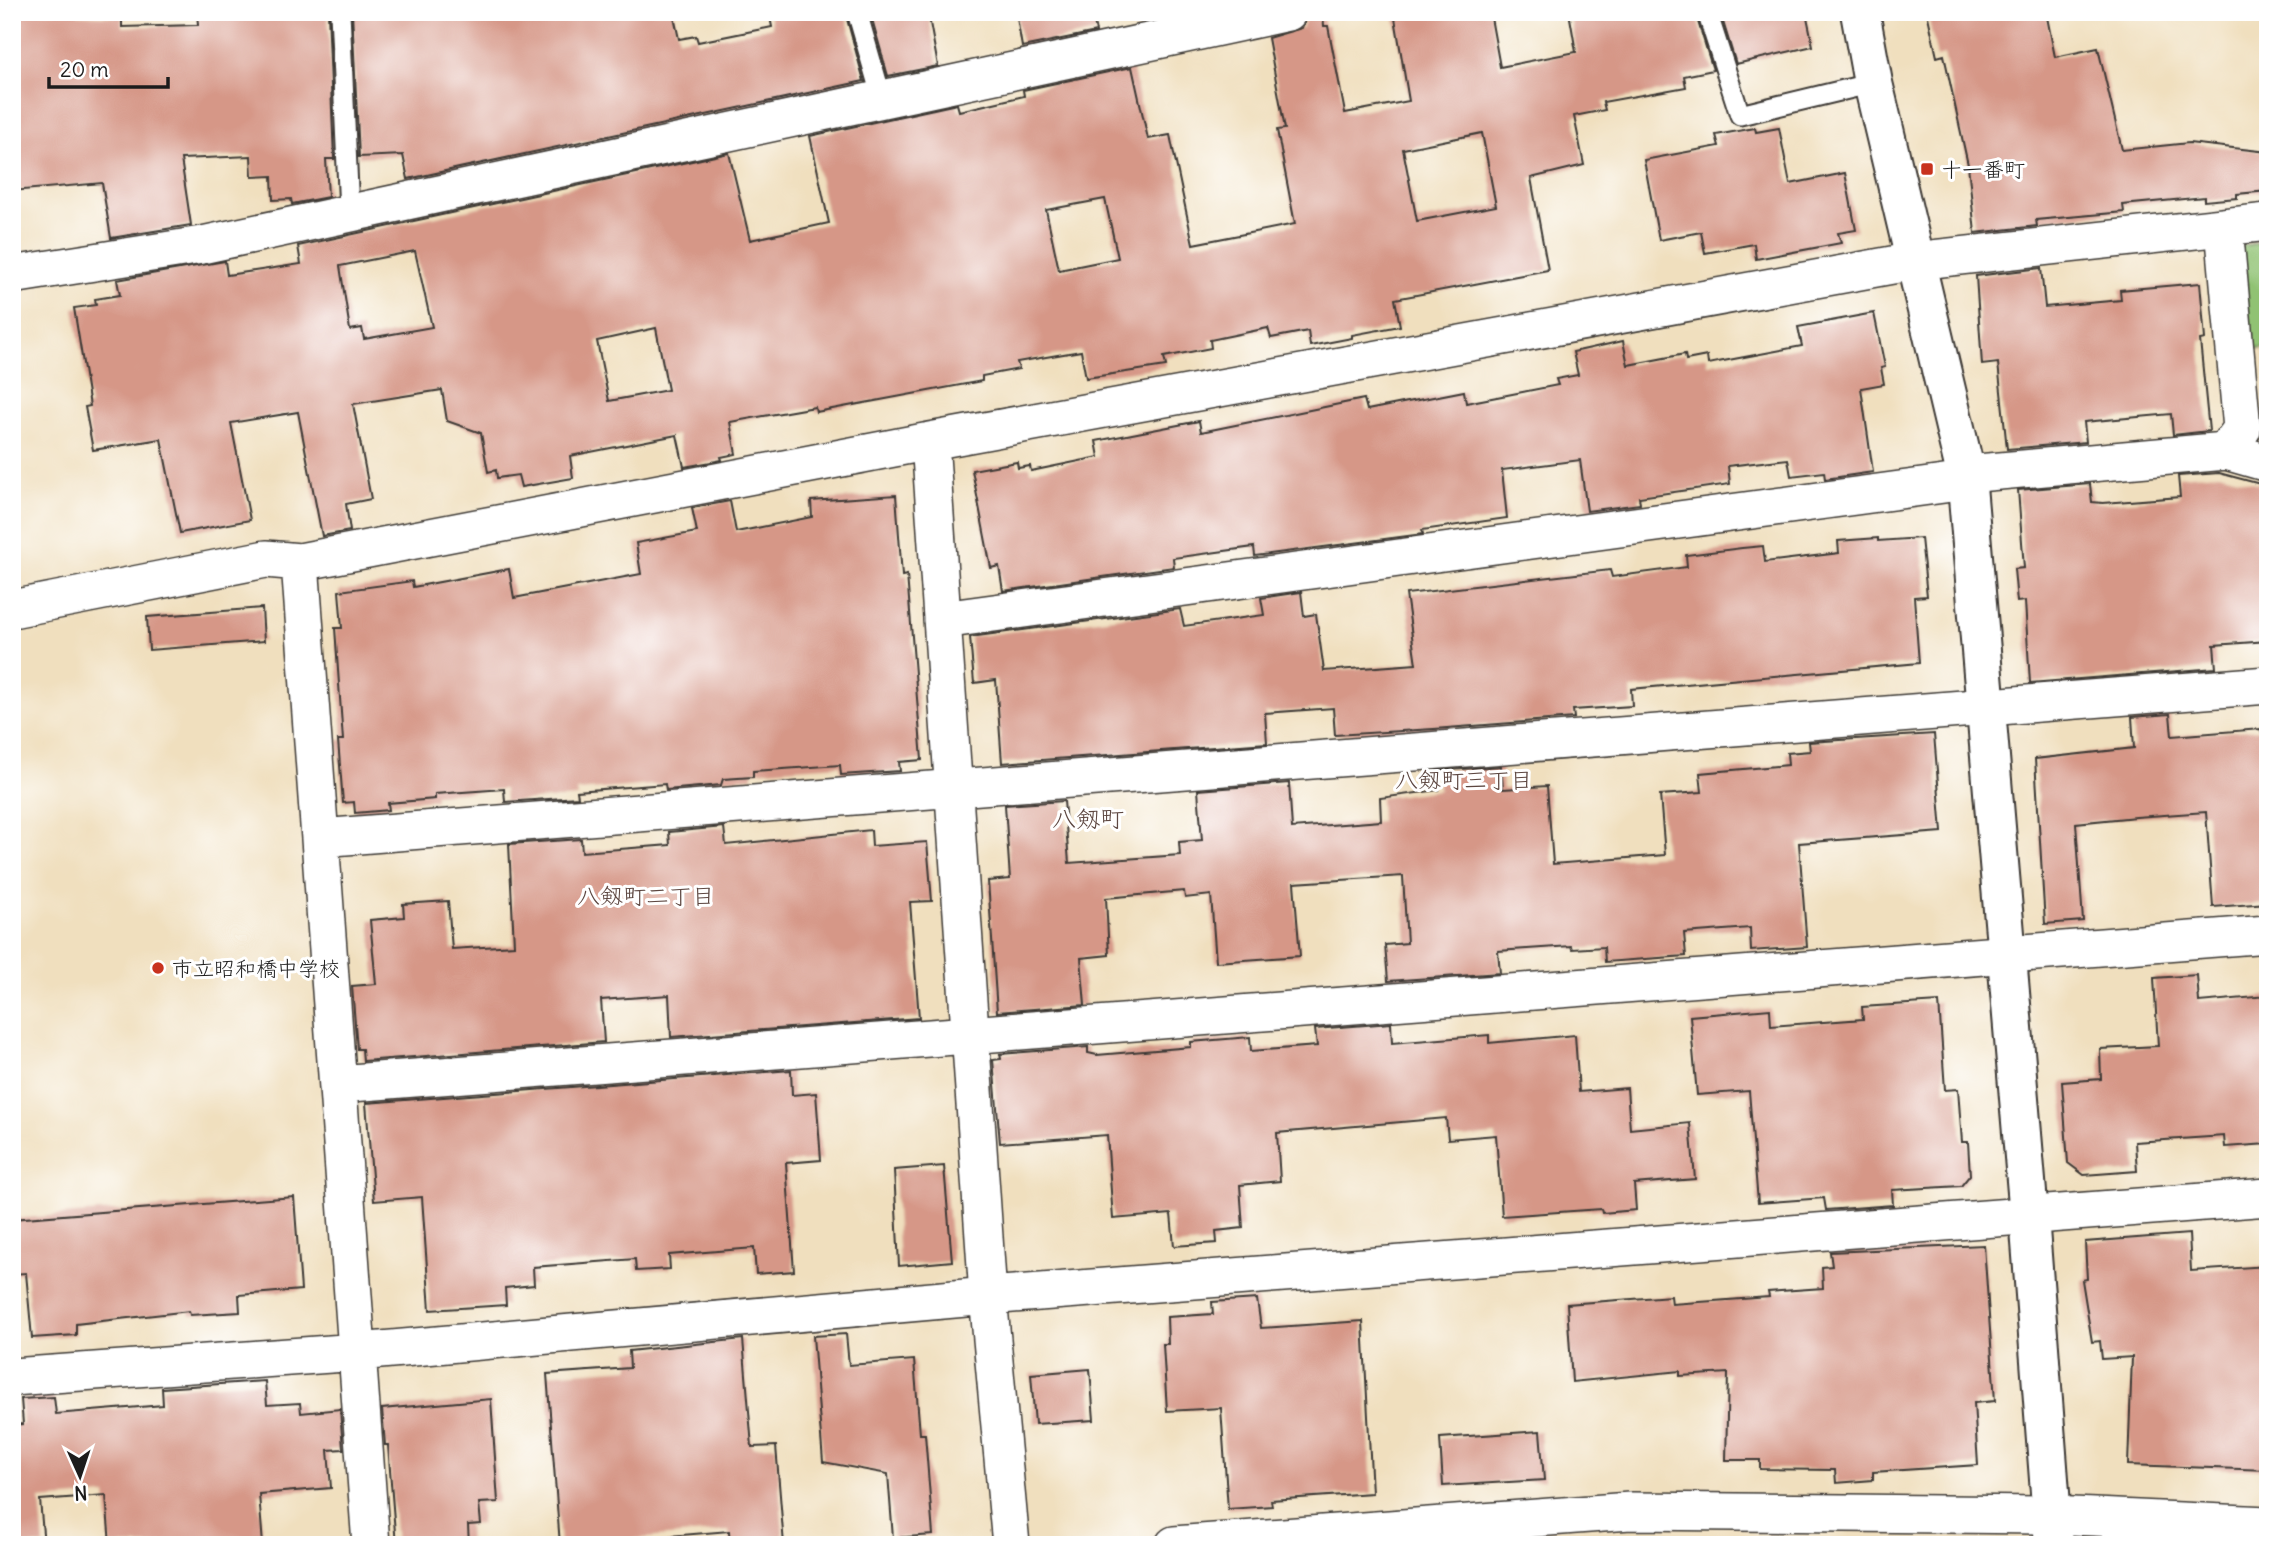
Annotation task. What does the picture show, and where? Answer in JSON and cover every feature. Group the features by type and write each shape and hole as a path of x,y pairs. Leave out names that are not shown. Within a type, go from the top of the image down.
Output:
{"street":[{"path":"12,275 202,244 1288,12"},
{"path":"1860,12 1873,83 1966,478 2029,1216 2052,1530"},
{"path":"12,609 266,559 300,562 930,441 1914,261 2268,222"},
{"path":"2224,227 2242,429 2226,451"},
{"path":"930,441 988,1296 1011,1545"},
{"path":"942,620 1966,478 2226,451 2268,463"},
{"path":"300,562 370,1545"},
{"path":"320,838 2268,685"},
{"path":"338,1084 2268,933"},
{"path":"12,1377 358,1352 988,1296 2268,1197"},
{"path":"1174,1545 1630,1511 2052,1530 2268,1525"}],"lane":[{"path":"340,12 349,212"},
{"path":"857,12 882,99"},
{"path":"1707,12 1740,115 1873,83"}],"green space":[{"path":"2268,242 2268,347 2250,351 2238,246"}],"building":[{"path":"12,12 78,12 78,15 122,17 122,27 198,25 197,12 328,12 334,159 326,159 328,197 292,204 291,199 273,200 272,176 252,177 251,156 181,159 191,225 111,238 102,183 12,191"},
{"path":"352,12 673,12 679,39 696,36 698,42 772,27 769,12 845,12 864,81 408,179 403,155 359,157"},
{"path":"870,12 928,12 938,66 888,76"},
{"path":"1016,12 1092,12 1096,32 1022,47"},
{"path":"1308,12 1323,12 1345,113 1409,101 1394,12 1490,12 1500,67 1576,52 1569,12 1695,12 1713,70 1684,76 1686,87 1603,102 1605,110 1574,116 1584,165 1531,178 1548,270 1395,299 1400,326 1352,335 1352,338 1310,346 1308,331 1271,338 1268,328 1210,340 1211,348 1164,357 1166,366 1086,378 1081,351 1017,362 1019,369 982,376 982,381 816,412 815,407 730,422 736,454 721,457 722,460 684,467 677,435 570,456 573,478 521,487 518,475 497,478 496,470 488,472 481,433 447,421 442,390 353,404 371,499 346,504 350,531 322,536 298,412 231,423 250,520 180,533 161,439 93,450 85,407 90,406 74,308 96,305 95,299 120,295 117,280 225,261 227,275 301,264 298,246 729,153 750,240 829,223 810,136 957,104 959,111 1024,96 1023,90 1132,67 1148,139 1170,135 1193,244 1295,224 1277,130 1285,129 1268,38 1302,28","holes":["1482,133 1496,206 1417,221 1403,149","1105,199 1118,258 1059,270 1046,210","415,251 432,327 364,339 362,328 350,330 340,266","656,328 668,390 609,401 597,341"]},
{"path":"1720,12 1806,12 1813,46 1736,64"},
{"path":"1927,12 2046,12 2055,57 2098,48 2122,150 2189,143 2268,152 2268,191 2237,194 2237,198 2204,201 2204,197 2123,205 2124,212 2036,220 2037,226 1975,233 1968,165 1944,55 1937,57"},
{"path":"1755,128 1756,132 1779,128 1790,184 1845,173 1856,230 1838,233 1841,243 1756,259 1754,244 1705,253 1701,232 1659,240 1644,160 1719,146 1716,135"},
{"path":"2041,268 2045,307 2121,300 2120,290 2200,283 2205,339 2200,340 2209,431 2173,435 2171,414 2084,422 2086,442 2007,449 1998,363 1982,365 1976,276"},
{"path":"1874,313 1885,367 1881,368 1884,384 1861,388 1873,472 1825,479 1824,472 1791,476 1788,459 1728,466 1730,484 1639,497 1640,504 1587,511 1580,460 1502,470 1507,518 1422,530 1423,534 1255,556 1254,547 1173,558 1174,567 1003,591 999,566 991,568 972,470 1017,462 1018,468 1030,466 1031,471 1099,457 1096,441 1199,421 1201,432 1364,399 1367,410 1464,391 1466,403 1558,385 1556,379 1578,375 1573,352 1623,341 1628,365 1685,354 1686,360 1707,356 1708,364 1802,346 1798,327"},
{"path":"2219,473 2268,486 2268,641 2214,645 2216,668 2030,683 2025,601 2017,602 2014,569 2024,568 2018,490 2090,484 2092,502 2103,503 2180,497 2178,476"},
{"path":"896,495 902,576 907,575 922,760 899,762 900,771 841,775 840,765 753,771 753,777 723,779 721,785 666,790 665,784 577,791 578,797 505,802 504,789 435,794 435,799 388,803 389,810 355,813 354,802 343,803 338,740 343,740 335,628 342,628 339,591 412,581 413,587 509,569 514,598 641,574 636,543 697,532 692,508 730,501 736,532 812,517 811,501"},
{"path":"1878,538 1878,541 1921,538 1927,596 1914,597 1919,663 1631,689 1632,706 1573,710 1574,718 1434,729 1335,735 1333,708 1265,713 1267,743 1002,763 996,680 974,683 970,637 1180,609 1184,626 1264,615 1261,598 1301,592 1304,616 1316,614 1324,671 1416,664 1406,594 1610,570 1612,577 1687,567 1686,555 1763,546 1765,562 1839,553 1838,541"},
{"path":"262,608 264,641 149,650 147,617"},
{"path":"2170,714 2172,736 2261,729 2262,734 2268,734 2268,903 2213,907 2206,812 2136,817 2076,823 2083,921 2045,924 2035,759 2134,748 2132,717"},
{"path":"1934,734 1942,832 1799,843 1807,947 1751,951 1750,928 1684,933 1686,956 1605,962 1604,947 1572,949 1571,946 1498,951 1500,973 1388,981 1385,945 1407,943 1403,876 1294,883 1300,956 1216,962 1211,895 1185,898 1184,891 1106,898 1109,955 1081,958 1085,1005 997,1012 988,881 1010,879 1005,805 1064,801 1069,863 1180,855 1179,842 1202,840 1198,790 1289,783 1292,828 1381,821 1380,798 1439,790 1437,771 1501,766 1503,789 1547,786 1553,864 1665,855 1660,795 1702,792 1700,773 1788,765 1787,753 1810,751 1809,742"},
{"path":"724,827 726,845 871,830 872,846 927,842 932,901 910,902 919,1018 671,1037 669,995 601,1000 604,1042 363,1061 362,1049 357,1049 352,986 376,984 370,920 404,917 403,904 448,901 452,949 514,945 509,844 581,839 582,852 670,845 669,832"},
{"path":"2197,975 2199,1002 2268,996 2268,1144 2225,1147 2224,1136 2135,1142 2137,1171 2084,1175 2068,1163 2062,1082 2101,1079 2100,1049 2158,1046 2154,978"},
{"path":"1939,1002 1945,1090 1958,1089 1962,1142 1968,1142 1970,1175 1961,1186 1892,1190 1893,1205 1826,1210 1824,1198 1758,1203 1749,1091 1697,1095 1690,1016 1770,1009 1771,1026 1863,1019 1862,1007"},
{"path":"1391,1023 1392,1043 1489,1035 1489,1043 1575,1035 1579,1092 1627,1088 1630,1129 1690,1123 1695,1179 1634,1184 1636,1210 1602,1213 1601,1209 1502,1216 1496,1135 1448,1139 1446,1118 1277,1133 1280,1181 1240,1185 1243,1228 1216,1231 1217,1243 1174,1246 1171,1214 1113,1219 1107,1135 1000,1143 993,1060 1001,1059 1000,1054 1088,1047 1088,1053 1097,1055 1191,1047 1191,1042 1250,1037 1251,1051 1317,1046 1315,1029"},
{"path":"791,1070 792,1095 816,1093 821,1160 786,1163 794,1271 756,1274 754,1248 669,1255 670,1269 636,1271 635,1259 533,1267 534,1285 505,1288 506,1305 430,1310 422,1197 374,1201 366,1103"},
{"path":"944,1166 952,1261 899,1266 894,1170"},
{"path":"294,1197 301,1290 239,1295 240,1312 190,1315 189,1311 76,1324 76,1335 32,1338 26,1273 12,1274 12,1219"},
{"path":"2189,1234 2191,1271 2268,1266 2268,1470 2128,1465 2132,1357 2102,1359 2100,1341 2092,1342 2082,1280 2087,1279 2085,1242"},
{"path":"1984,1245 1995,1401 1974,1403 1978,1465 1873,1472 1873,1480 1836,1483 1835,1470 1760,1469 1760,1460 1726,1460 1728,1373 1680,1376 1680,1371 1572,1382 1567,1304 1671,1296 1672,1304 1769,1297 1768,1292 1823,1288 1822,1267 1832,1266 1830,1252"},
{"path":"1257,1299 1261,1328 1363,1321 1372,1493 1271,1500 1272,1506 1228,1509 1221,1408 1167,1411 1163,1344 1168,1344 1167,1317 1213,1314 1212,1302"},
{"path":"846,1334 849,1365 914,1360 920,1434 925,1434 933,1535 893,1538 888,1474 823,1462 813,1336"},
{"path":"743,1339 752,1447 776,1446 784,1545 730,1545 729,1531 634,1539 634,1545 560,1545 547,1374 630,1368 629,1351"},
{"path":"1090,1369 1094,1420 1035,1424 1031,1374"},
{"path":"265,1381 267,1405 300,1403 301,1413 340,1409 343,1449 328,1450 331,1488 259,1494 263,1545 110,1545 106,1495 40,1500 44,1545 12,1545 12,1425 23,1424 21,1399 54,1397 56,1414 163,1405 162,1388"},
{"path":"491,1399 498,1502 479,1503 481,1524 468,1525 469,1545 396,1545 388,1445 385,1445 382,1409"},
{"path":"1540,1431 1544,1480 1443,1486 1440,1438"}],"place":[{"name":"十一番町","path":"1927,169"},
{"name":"市立昭和橋中学校","path":"158,968"}],"district":[{"name":"八剱町三丁目","path":"1464,779"},
{"name":"八剱町","path":"1088,818"},
{"name":"八剱町二丁目","path":"646,895"}]}
